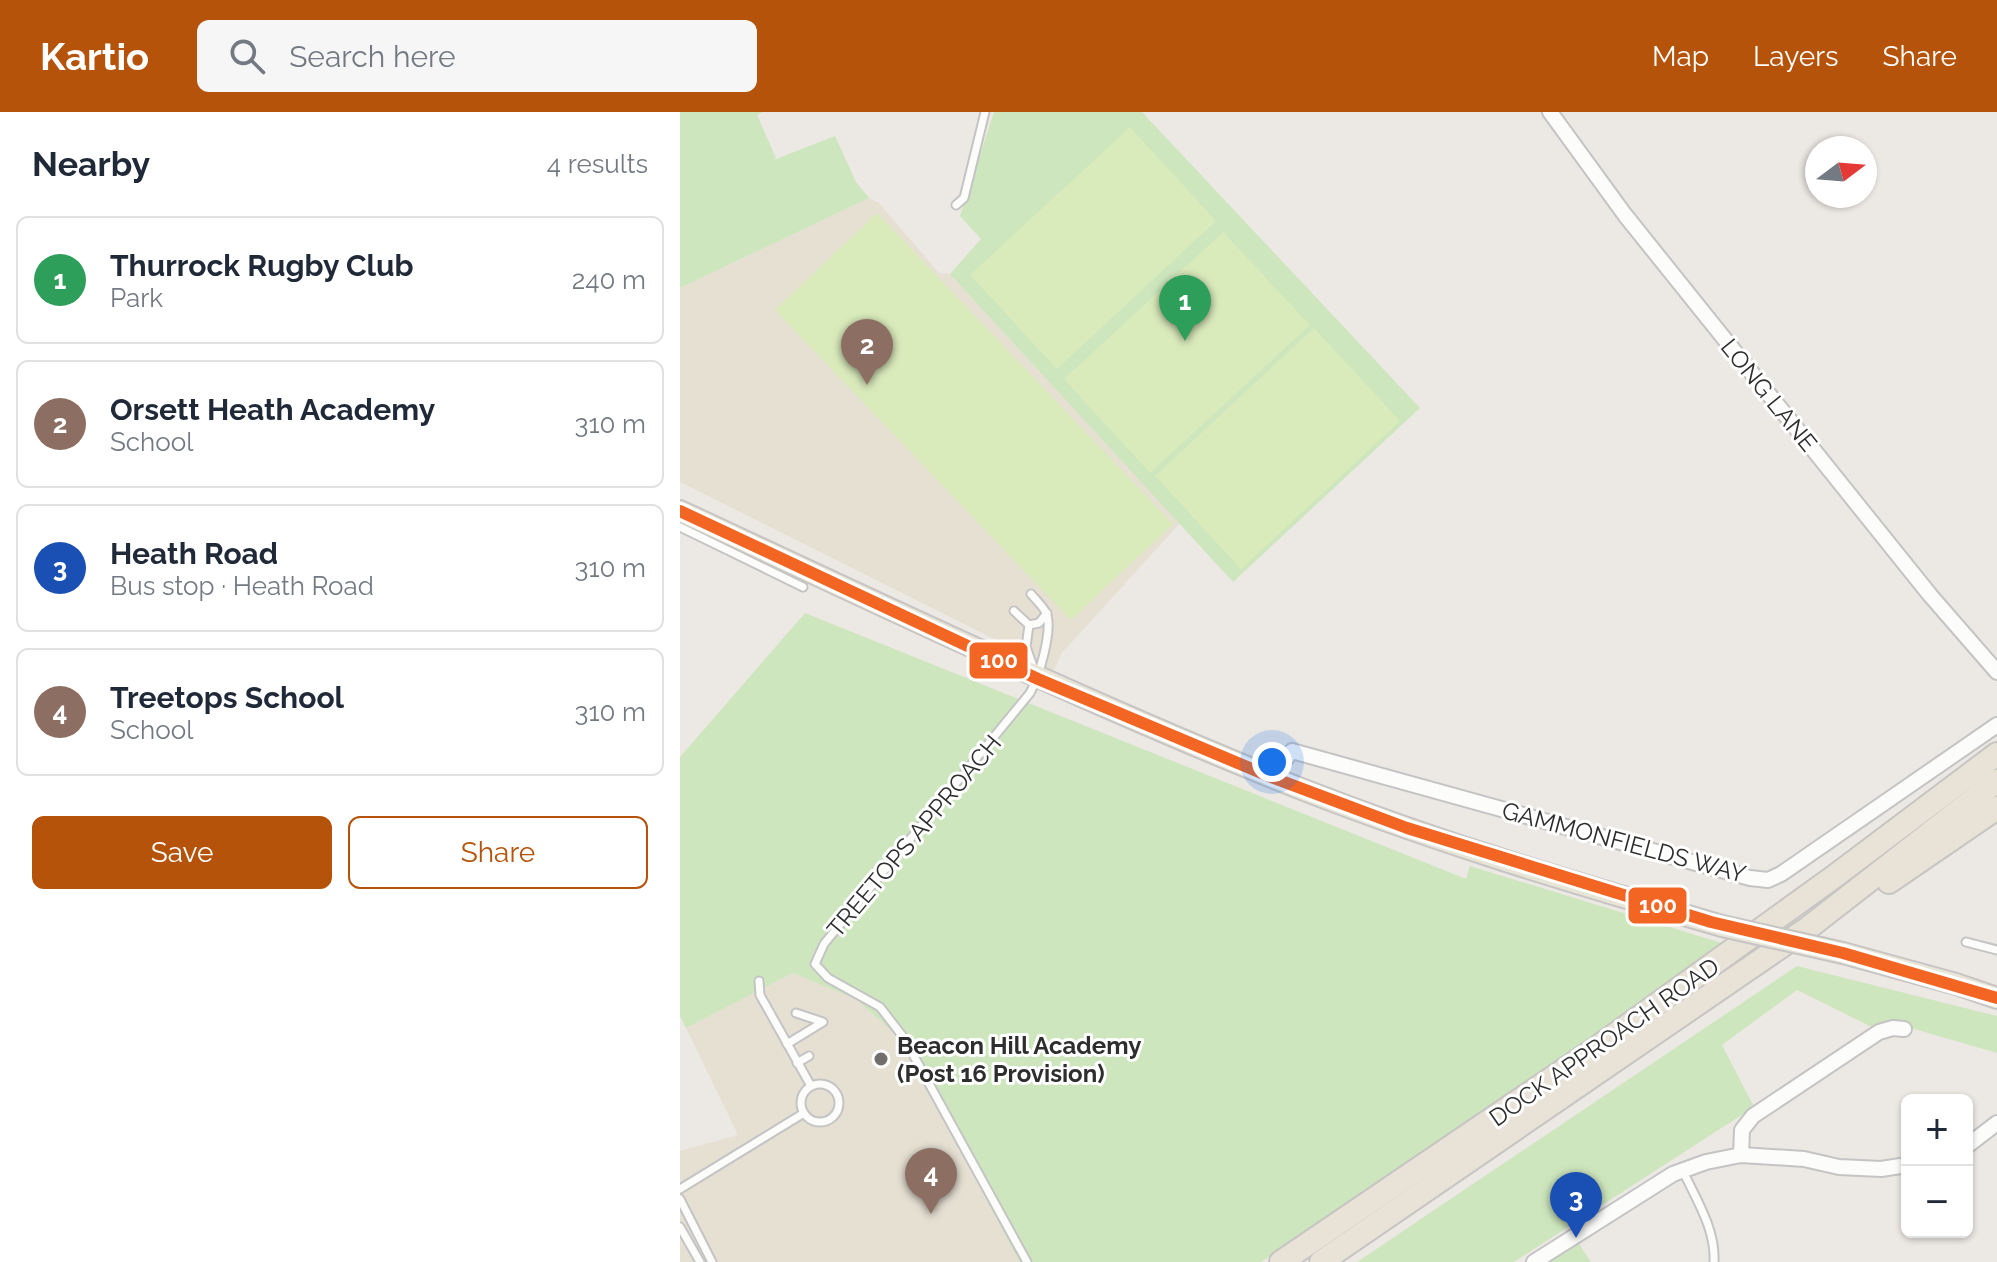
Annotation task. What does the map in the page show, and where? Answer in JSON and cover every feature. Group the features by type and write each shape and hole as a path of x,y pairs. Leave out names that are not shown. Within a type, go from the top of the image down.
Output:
{"highway":[{"name":"DOCK APPROACH ROAD","path":"1281,1262 1506,1112 1658,1005 1997,754"},
{"path":"1808,928 1997,781"},
{"path":"1808,928 1888,883 1997,808"},
{"name":"DOCK APPROACH ROAD","path":"1321,1262 1808,928"}],"main road":[{"path":"680,511 1038,679 1271,777 1407,828 1722,926 1843,953 1997,998"}],"street":[{"name":"LONG LANE","path":"1550,112 1653,251 1930,595 1997,672"},
{"name":"GAMMONFIELDS WAY","path":"1271,777 1292,751 1750,878 1768,880 1997,725"},
{"path":"1741,1155 1742,1130 1753,1116 1879,1032 1904,1029"},
{"path":"1973,1141 1997,1123"},
{"path":"1534,1262 1673,1174 1706,1162 1741,1155 1804,1159 1839,1167 1881,1169 1901,1166"}],"lane":[{"path":"956,205 964,198 985,112"},
{"path":"680,527 803,587"},
{"path":"1031,594 1047,613 1047,631 1038,679"},
{"path":"1014,611 1029,625"},
{"path":"1029,625 1039,623 1047,613"},
{"path":"1029,625 1026,647 1038,679"},
{"name":"TREETOPS APPROACH","path":"1027,1262 904,1038 880,1007 828,978 815,964 824,944 1023,704 1038,679"},
{"path":"1966,942 1997,950"},
{"path":"759,981 760,995 811,1086"},
{"path":"787,1044 823,1022 796,1013"},
{"path":"797,1063 809,1056"},
{"path":"822,1084 837,1094 841,1108 829,1122 814,1121 804,1113 801,1101 811,1086 822,1084"},
{"path":"680,1189 804,1113"},
{"path":"1683,1171 1709,1226 1714,1244 1714,1262"},
{"path":"680,1199 712,1262"},
{"path":"680,1227 700,1262"}],"shaded area":[{"path":"869,198 879,203 939,273 950,274 1180,523 1061,654 1052,675 1020,652 680,482 680,288"},
{"path":"793,973 857,1000 903,1041 1019,1262 680,1262 680,1151 738,1135 686,1028"}],"green space":[{"path":"680,112 763,112 757,115 776,158 771,161 835,136 856,182 869,198 680,288"},
{"path":"994,112 1142,112 1420,408 1233,582 950,274 981,239 960,216"},
{"path":"1130,127 1216,221 1057,369 970,275"},
{"path":"877,213 1173,524 1071,620 775,310"},
{"path":"1223,232 1310,325 1150,473 1064,379"},
{"path":"1314,328 1400,421 1241,569 1155,476"},
{"path":"805,613 1466,879 1470,866 1728,945 1411,1165 1261,1262 1019,1262 903,1041 857,1000 793,973 686,1028 680,1016 680,757"},
{"path":"1797,966 1997,1016 1997,1053 1897,1024 1876,1029 1797,990 1722,1045 1754,1107 1514,1262 1357,1262"},
{"path":"1577,1241 1591,1262 1545,1262"}],"transit line":[{"name":"100","path":"680,511 1038,679 1271,777 1407,828 1711,922 1843,953 1997,998"}],"place":[{"name":"Thurrock Rugby Club","path":"1185,341"},
{"name":"Orsett Heath Academy","path":"867,385"},
{"name":"Beacon Hill Academy (Post 16 Provision)","path":"881,1059"},
{"name":"Treetops School","path":"931,1214"},
{"name":"Heath Road","path":"1576,1238"}]}
